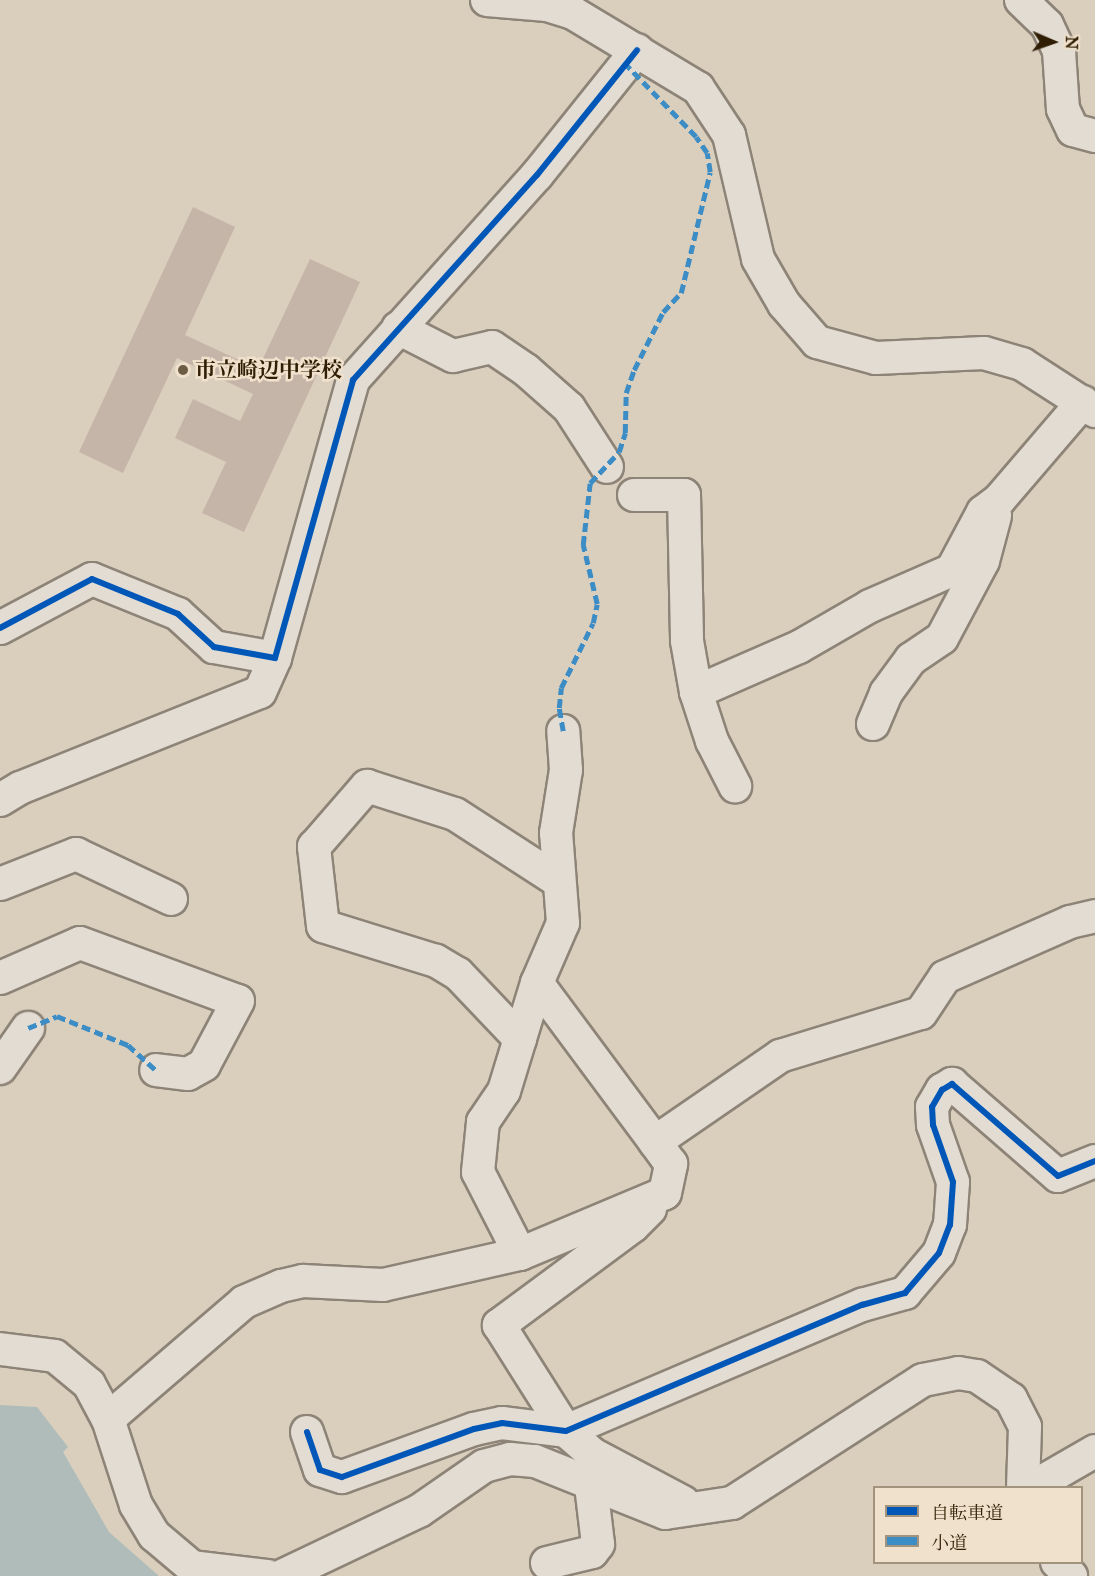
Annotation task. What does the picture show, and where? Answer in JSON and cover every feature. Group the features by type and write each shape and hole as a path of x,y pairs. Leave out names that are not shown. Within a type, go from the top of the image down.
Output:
{"street":[{"path":"487,0 548,5 573,12 698,88 729,135 759,259 784,304 817,342 876,358 984,353 1022,364 1089,406 999,500 983,512 952,570 870,606 799,647 696,692"},
{"path":"1021,0 1047,25 1059,51 1063,109 1073,130 1095,136"},
{"path":"0,800 20,788 260,692 275,658 353,380 537,175 637,50"},
{"path":"398,328 453,356 492,347 526,370 569,408 606,467"},
{"path":"634,495 684,495 687,641 696,692 712,741 735,786"},
{"path":"873,724 886,693 910,659 942,638 983,561 999,500"},
{"path":"0,628 92,579 178,614 214,647 275,658"},
{"path":"520,1254 478,1172 483,1122 504,1091 537,983 563,923 557,880 556,833 566,770 563,731"},
{"path":"520,1039 479,994 443,966 323,926 314,847 367,786 455,814 557,880"},
{"path":"0,884 76,854 171,899"},
{"path":"655,1142 780,1056 921,1013 945,977 1070,922 1095,916"},
{"path":"0,978 80,943 238,1000 204,1065 188,1074 156,1070"},
{"path":"537,983 671,1164 665,1194 633,1226 499,1325 566,1431 592,1454 700,1510"},
{"path":"0,1068 28,1028"},
{"path":"307,1432 320,1470 342,1477 474,1429 502,1423 566,1431 862,1305 905,1293 939,1253 950,1225 953,1182 933,1125 932,1107 942,1090 952,1084 1058,1176 1095,1161"},
{"path":"108,1419 244,1302 281,1286 303,1281 383,1285 520,1254 665,1194"},
{"path":"0,1348 55,1356 89,1384 108,1419 136,1505 154,1535 192,1567 267,1576"},
{"path":"282,1576 419,1511 484,1466 510,1459 535,1461 665,1513 700,1510 732,1503 923,1380 958,1373 977,1376 1011,1399 1025,1427 1023,1486"},
{"path":"1035,1486 1095,1451"},
{"path":"547,1563 592,1552 598,1544 591,1485"},
{"path":"1058,1564 1071,1576"}],"shaded area":[{"path":"0,1405 37,1407 68,1447 63,1452 109,1532 159,1576 0,1576"}],"building":[{"name":"市立崎辺中学校","path":"193,207 235,227 185,335 258,369 310,259 360,282 244,532 202,513 226,462 175,438 193,399 240,421 253,394 177,358 123,473 79,452"}],"marked path":[{"path":"563,731 559,708 561,688 593,623 597,604 583,545 590,483 619,452 625,433 626,393 634,370 663,312 681,293 710,172 707,153 696,137 625,64"},
{"path":"28,1028 57,1016 128,1045 156,1070"}],"cycle path":[{"path":"0,628 92,579 178,614 214,647 275,658 353,380 537,175 637,50"},
{"path":"307,1432 320,1470 342,1477 474,1429 502,1423 566,1431 862,1305 905,1293 939,1253 950,1225 953,1182 933,1125 932,1107 942,1090 952,1084 1058,1176 1095,1161"}],"place":[{"name":"市立崎辺中学校","path":"183,370"}]}
